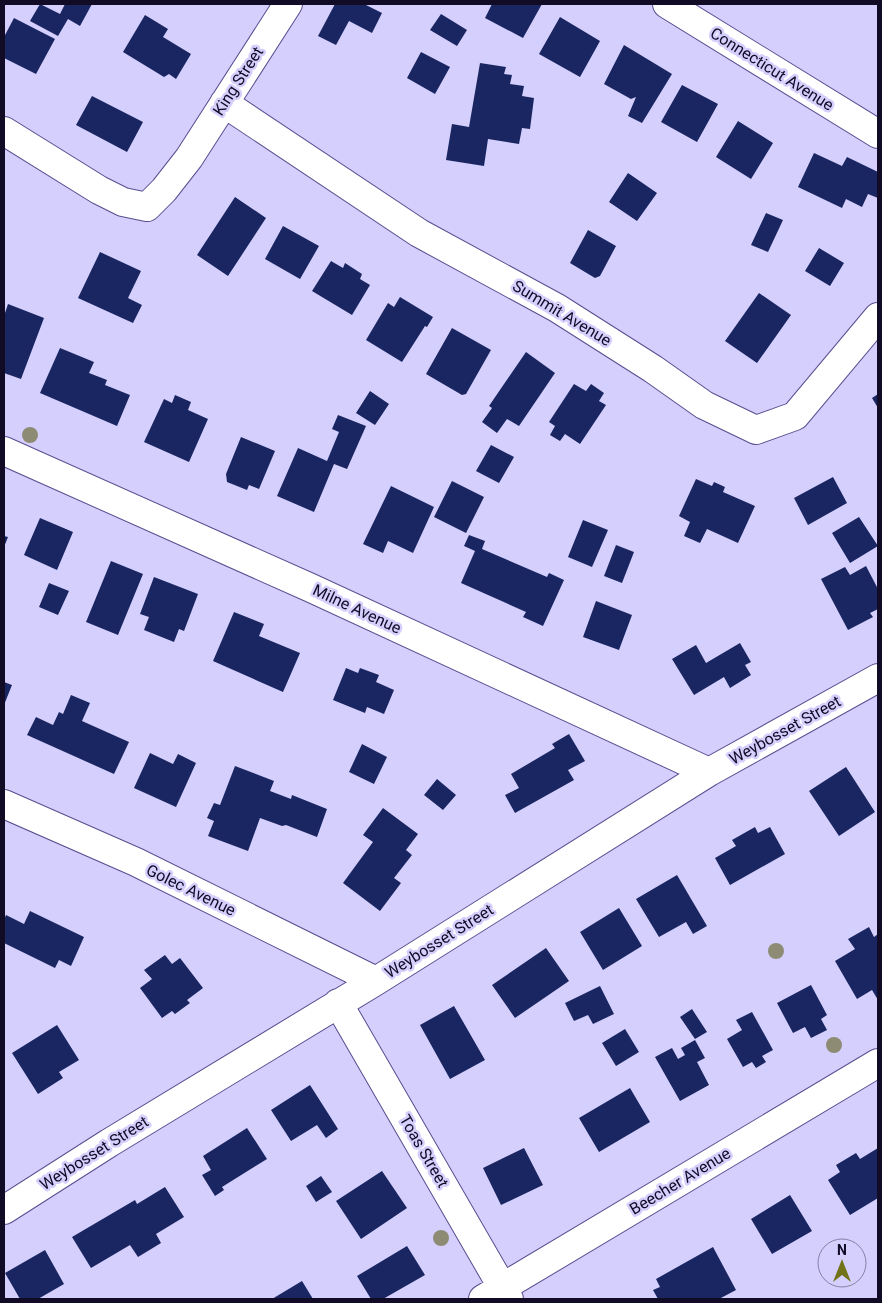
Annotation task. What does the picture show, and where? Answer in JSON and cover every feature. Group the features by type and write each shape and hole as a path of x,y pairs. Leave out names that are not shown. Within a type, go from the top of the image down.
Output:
{"street":[{"name":"King Street","path":"4,131 99,190 123,202 147,207 164,190 189,158 288,4"},
{"name":"Connecticut Avenue","path":"667,4 878,134"},
{"name":"Summit Avenue","path":"224,102 419,233 557,308 653,369 704,405 756,430 795,416 878,317"},
{"name":"Milne Avenue","path":"4,451 311,588 709,772"},
{"name":"Weybosset Street","path":"4,1210 109,1143 376,981 709,772 878,678"},
{"name":"Golec Avenue","path":"4,804 136,862 376,981"},
{"name":"Toas Street","path":"338,1003 498,1295"},
{"name":"Beecher Avenue","path":"498,1295 878,1063"}],"building":[{"path":"40,4 60,14 65,4 92,4 80,26 68,19 58,36 30,21"},
{"path":"335,4 364,4 382,13 372,33 349,21 336,45 318,36"},
{"path":"492,4 542,4 523,38 485,18"},
{"path":"441,14 467,30 457,46 430,30"},
{"path":"145,15 168,29 163,37 191,54 176,79 169,74 164,77 123,52"},
{"path":"560,17 600,41 580,77 539,54"},
{"path":"14,18 55,39 36,74 4,58 4,37"},
{"path":"624,45 672,74 642,123 628,116 636,97 631,99 604,84"},
{"path":"421,52 450,67 435,94 407,78"},
{"path":"480,63 506,67 504,74 512,75 510,84 524,86 522,96 534,98 530,129 522,128 519,144 488,139 484,166 446,160 452,124 469,127"},
{"path":"682,85 718,104 697,142 661,122"},
{"path":"92,96 143,122 127,152 76,125"},
{"path":"738,121 773,143 751,179 716,157"},
{"path":"814,153 842,166 847,157 878,172 878,198 868,194 862,207 846,199 842,208 798,187"},
{"path":"628,173 657,193 637,221 609,202"},
{"path":"235,197 266,218 228,276 197,255"},
{"path":"766,213 783,220 768,252 751,245"},
{"path":"283,226 319,246 300,279 265,259"},
{"path":"588,230 616,246 600,276 595,278 570,263"},
{"path":"819,248 844,263 830,286 805,271"},
{"path":"100,252 141,271 128,298 142,305 133,323 78,298"},
{"path":"331,261 343,268 345,263 362,274 360,279 370,285 352,315 312,291"},
{"path":"759,293 791,315 757,363 725,341"},
{"path":"400,297 433,317 402,362 366,340 388,303 394,307"},
{"path":"8,304 44,318 21,379 4,373 4,316"},
{"path":"452,328 491,350 466,394 462,395 426,374"},
{"path":"60,348 94,362 89,373 107,380 105,385 130,395 117,426 40,393"},
{"path":"526,352 555,373 519,426 507,419 497,433 482,422 492,408 489,406"},
{"path":"574,384 586,391 591,384 604,393 599,401 606,405 580,444 565,434 560,441 550,435 555,426 549,422"},
{"path":"370,391 389,404 375,425 356,413"},
{"path":"878,394 878,408 872,398"},
{"path":"175,395 191,402 188,410 208,419 189,462 144,442 164,399 172,403"},
{"path":"338,415 366,426 347,469 334,464 314,512 277,496 298,448 327,461 339,432 332,429"},
{"path":"241,437 275,451 259,489 249,485 247,490 227,482 226,474"},
{"path":"491,445 514,457 499,483 476,471"},
{"path":"833,477 847,503 808,525 794,498"},
{"path":"696,479 712,486 714,482 725,487 723,492 755,506 738,543 707,529 700,543 684,536 690,522 679,516"},
{"path":"452,481 484,497 466,533 434,517"},
{"path":"391,486 434,507 413,553 388,541 383,553 363,544"},
{"path":"859,517 878,546 850,563 832,533"},
{"path":"40,518 73,532 57,570 24,555"},
{"path":"583,520 608,530 592,567 568,557"},
{"path":"469,535 485,541 482,549 547,577 549,573 564,580 543,626 523,617 526,612 461,583 475,551 464,546"},
{"path":"4,536 8,537 4,547"},
{"path":"616,545 634,552 622,583 604,576"},
{"path":"111,561 143,574 118,635 86,622"},
{"path":"866,566 878,589 878,609 870,613 873,617 848,630 821,579 845,567 850,575"},
{"path":"154,577 198,594 184,631 179,629 174,642 144,630 149,617 140,614"},
{"path":"49,583 69,591 58,615 39,607"},
{"path":"596,601 632,615 619,650 583,637"},
{"path":"234,612 264,624 259,636 300,653 283,692 213,661"},
{"path":"740,643 751,662 745,665 751,675 730,688 724,677 694,695 672,659 696,645 706,663"},
{"path":"346,668 358,673 360,668 379,675 376,682 394,690 384,714 367,707 365,713 333,700"},
{"path":"4,682 12,685 4,705"},
{"path":"71,695 90,703 82,721 129,742 114,774 27,735 36,717 53,725 59,712 63,714"},
{"path":"569,734 585,761 568,770 574,780 515,813 505,795 519,788 511,774 555,748 552,744"},
{"path":"362,744 387,757 374,784 349,772"},
{"path":"150,753 173,764 178,754 196,763 176,807 134,788"},
{"path":"235,766 274,781 270,791 291,799 292,795 327,809 317,837 286,825 282,826 260,818 248,851 208,836 214,821 207,818 214,803 220,805"},
{"path":"846,767 875,812 839,836 809,791"},
{"path":"437,779 456,795 443,810 424,795"},
{"path":"383,808 418,834 406,850 412,855 394,878 401,883 380,911 343,883 373,842 363,835"},
{"path":"755,827 758,833 770,827 785,854 730,885 715,858 736,846 732,840"},
{"path":"677,875 707,926 693,934 686,922 659,937 636,899"},
{"path":"619,908 642,946 603,970 580,932"},
{"path":"30,911 84,937 71,966 59,960 55,968 4,943 4,920 6,915 24,924"},
{"path":"869,927 874,937 878,934 878,1000 872,990 857,999 835,961 855,949 848,939"},
{"path":"546,948 569,981 515,1018 492,985"},
{"path":"165,955 172,964 180,958 203,988 187,1000 190,1003 175,1014 172,1011 162,1018 140,988 152,979 144,970"},
{"path":"811,985 827,1015 821,1019 827,1030 811,1038 805,1027 793,1033 777,1003"},
{"path":"600,986 614,1014 593,1024 588,1015 574,1021 565,1003"},
{"path":"454,1006 485,1060 450,1079 420,1025"},
{"path":"692,1009 707,1032 695,1039 680,1017"},
{"path":"752,1012 773,1050 762,1056 766,1062 756,1068 752,1062 743,1067 727,1039 742,1030 736,1020"},
{"path":"57,1025 79,1060 59,1072 63,1078 38,1094 12,1053"},
{"path":"625,1029 639,1052 616,1066 602,1043"},
{"path":"695,1040 705,1058 697,1062 709,1085 680,1101 655,1057 672,1048 678,1059 685,1055 681,1048"},
{"path":"310,1085 338,1129 326,1138 317,1125 291,1141 271,1110"},
{"path":"630,1088 650,1122 599,1152 579,1118"},
{"path":"247,1128 267,1159 222,1187 224,1190 215,1196 202,1175 211,1170 203,1156"},
{"path":"524,1148 543,1185 501,1205 483,1168"},
{"path":"878,1148 878,1198 850,1215 828,1180 840,1172 836,1165 856,1153 860,1159"},
{"path":"382,1171 407,1208 361,1239 336,1201"},
{"path":"321,1176 332,1192 316,1202 306,1186"},
{"path":"165,1187 184,1217 156,1234 161,1243 138,1257 130,1245 91,1268 72,1237 135,1200 137,1204"},
{"path":"790,1195 812,1231 772,1254 751,1219"},
{"path":"407,1246 425,1275 383,1299 371,1299 357,1276"},
{"path":"713,1247 736,1290 719,1299 658,1299 653,1290 660,1287 656,1279"},
{"path":"45,1250 64,1284 38,1299 20,1299 5,1273"},
{"path":"302,1281 313,1299 272,1299"}]}
